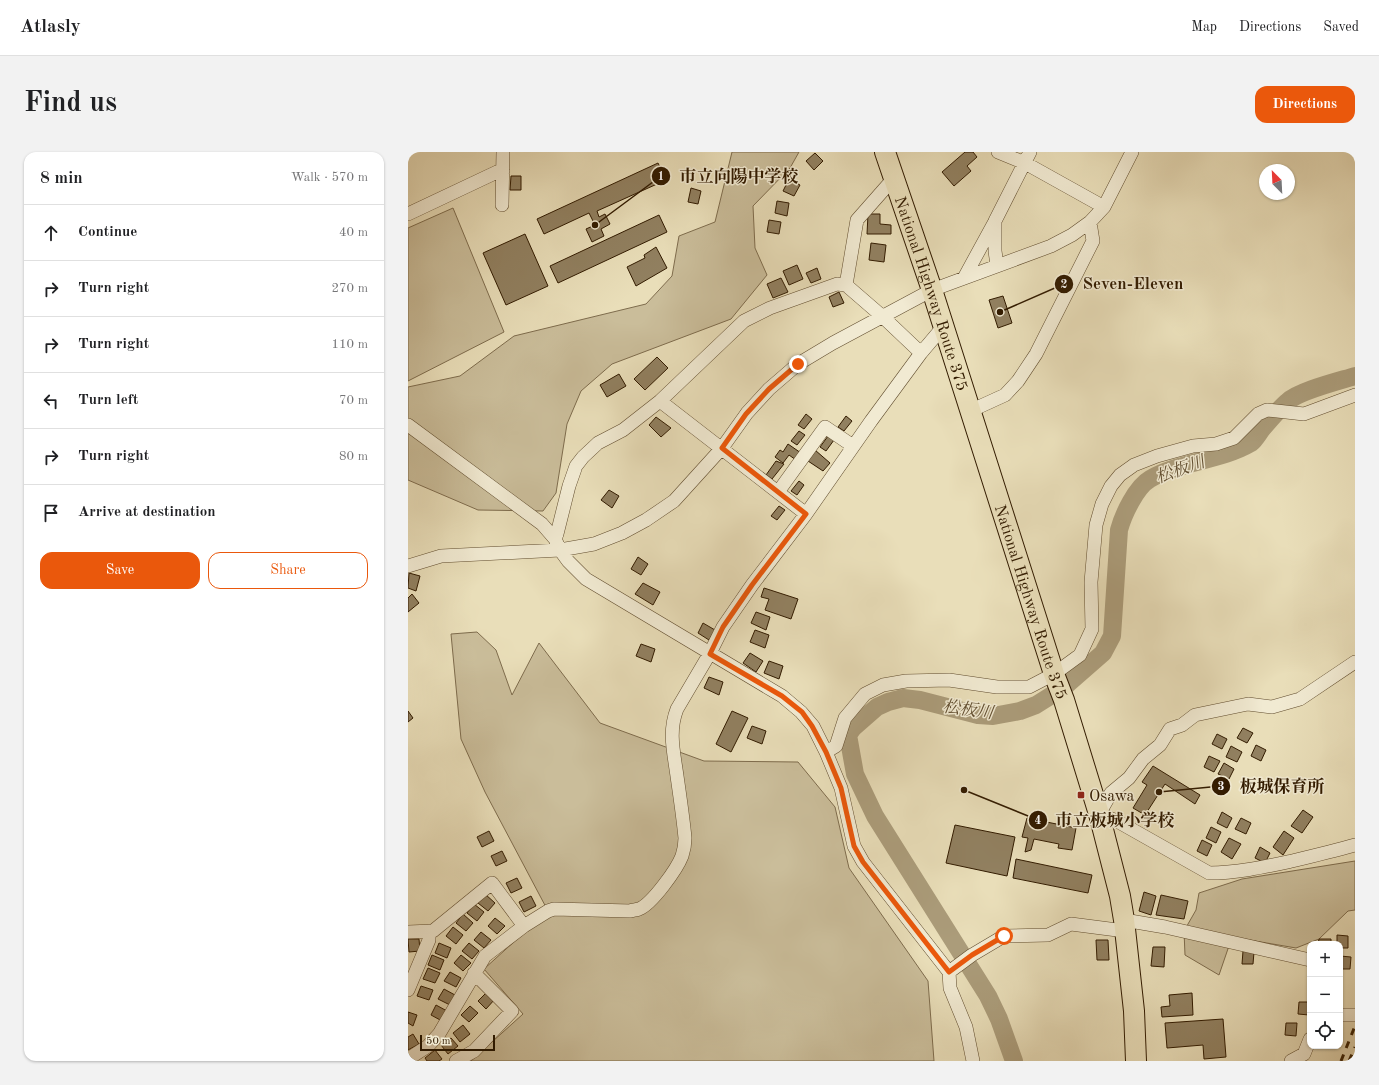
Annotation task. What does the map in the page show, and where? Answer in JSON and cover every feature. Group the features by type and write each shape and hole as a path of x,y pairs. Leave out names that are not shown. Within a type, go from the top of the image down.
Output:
{"highway":[{"name":"National Highway Route 375","path":"885,152 932,290 1064,700 1099,814 1120,896 1134,1011 1136,1061"}],"street":[{"path":"502,205 503,152"},
{"path":"998,152 1027,158 1104,207"},
{"path":"408,566 441,556 558,545 594,544 622,533 646,520 674,501 722,448 746,414 769,389 798,364 833,343 932,290 997,265 1024,257 1051,246 1072,235 1090,222 1104,207 1132,152"},
{"path":"964,278 1027,158"},
{"path":"408,214 497,172 503,171"},
{"path":"846,285 857,220 894,178"},
{"path":"995,221 995,251 997,265"},
{"path":"970,411 1005,395 1018,380 1031,360 1092,240 1090,222"},
{"path":"558,545 557,534 569,486 576,466 583,457 598,443 623,430 660,401 744,321 770,308 838,284 846,285 921,353"},
{"path":"408,1058 428,1046 439,1034 485,956 524,926 548,911 554,909 630,911 640,909 651,900 662,887 682,857 685,842 671,732 675,714 710,654 723,627 752,585 806,514 853,446 921,353 943,327"},
{"path":"826,752 836,746 845,718 865,694 883,685 906,681 949,680 997,687 1029,687 1056,678 1080,655 1092,629 1091,582 1096,525 1102,504 1111,486 1120,475 1134,465 1157,456 1193,446 1216,444 1234,438 1258,414 1267,410 1304,414 1355,395"},
{"path":"660,401 806,514"},
{"path":"408,425 542,524 568,561 586,579 782,696 802,712 812,726 826,752 841,788 854,846 857,852 863,862 953,969"},
{"path":"778,492 825,427 853,446"},
{"path":"1355,662 1300,699 1272,707 1248,704 1195,715 1182,725 1170,729 1160,745 1143,759 1129,778 1111,793 1099,814 1117,821 1209,873 1225,873 1258,869 1327,854 1355,845"},
{"path":"408,932 433,931 492,883 524,926"},
{"path":"973,1061 966,1027 950,988 953,969 972,955 1004,936 1048,935 1071,924 1165,926 1307,959"},
{"path":"408,990 429,940 429,931"},
{"path":"456,1061 474,1051 512,1011 474,973"},
{"path":"1343,1015 1355,1015"},
{"path":"1291,1061 1304,1054 1307,1046"}],"shaded area":[{"path":"732,152 799,152 790,168 753,206 755,248 767,275 731,319 612,364 581,391 567,424 556,493 543,511 478,510 408,480 408,387 460,376 514,336 646,304 672,276 679,236 715,222"},
{"path":"453,208 504,332 408,381 408,228"},
{"path":"477,632 496,650 512,695 539,643 600,723 704,761 798,762 835,807 849,868 928,981 934,1061 471,1061 523,1014 484,969 548,911 485,792 461,739 451,634"},
{"path":"1355,861 1355,910 1348,911 1319,939 1307,941 1307,944 1296,948 1232,937 1219,975 1185,955 1184,931 1196,910 1199,893 1242,879"}],"building":[{"path":"965,152 973,152 977,157 967,166 971,171 954,186 942,172"},
{"path":"815,153 823,161 814,170 806,161"},
{"path":"658,163 666,180 597,211 599,217 605,214 610,224 601,229 604,236 592,242 586,229 595,225 589,213 544,234 537,219"},
{"path":"511,176 521,176 521,190 510,190"},
{"path":"789,179 800,185 794,196 783,191"},
{"path":"691,188 701,191 698,204 688,202"},
{"path":"777,201 789,203 787,216 775,213"},
{"path":"868,214 880,214 880,224 891,225 891,234 867,234"},
{"path":"659,215 667,232 558,283 550,266"},
{"path":"769,220 781,222 779,234 767,232"},
{"path":"525,234 548,286 506,305 483,253"},
{"path":"871,243 886,245 884,262 869,260"},
{"path":"656,247 667,268 636,286 627,267 645,258 644,255"},
{"path":"797,265 803,279 789,285 783,271"},
{"path":"817,268 821,279 811,283 806,273"},
{"path":"781,278 788,292 773,298 767,284"},
{"path":"839,292 844,303 833,307 829,297"},
{"path":"1003,296 1012,323 998,328 989,300"},
{"path":"657,357 668,368 645,390 634,379"},
{"path":"619,374 626,386 607,397 600,385"},
{"path":"806,414 812,419 804,429 798,425"},
{"path":"846,416 852,421 844,431 838,427"},
{"path":"656,417 671,428 661,437 649,425"},
{"path":"799,431 805,435 797,445 791,441"},
{"path":"828,436 834,440 826,451 820,447"},
{"path":"788,444 801,453 796,460 789,455 783,463 775,457 780,450 783,452"},
{"path":"815,450 830,463 823,471 808,461"},
{"path":"776,461 784,464 772,479 766,475"},
{"path":"799,481 804,485 797,495 791,491"},
{"path":"609,490 619,496 612,508 601,500"},
{"path":"779,506 785,510 777,520 771,516"},
{"path":"638,557 648,564 641,575 631,569"},
{"path":"409,573 420,576 416,591 408,588"},
{"path":"643,583 660,592 653,605 635,594"},
{"path":"764,588 798,599 791,619 765,610 769,599 761,597"},
{"path":"412,594 419,603 408,612 408,598"},
{"path":"756,612 770,617 766,630 751,623"},
{"path":"703,623 715,630 709,640 698,633"},
{"path":"755,630 769,635 765,648 750,642"},
{"path":"641,644 655,649 651,662 636,656"},
{"path":"750,653 763,661 756,672 743,663"},
{"path":"769,661 783,666 779,679 764,673"},
{"path":"709,677 723,682 719,695 704,688"},
{"path":"408,711 413,718 408,722"},
{"path":"732,711 748,718 731,752 716,744"},
{"path":"752,726 766,731 762,744 747,738"},
{"path":"1243,728 1253,733 1247,743 1237,738"},
{"path":"1217,734 1227,739 1222,749 1212,744"},
{"path":"1256,745 1266,750 1261,761 1251,756"},
{"path":"1231,746 1242,752 1237,762 1226,757"},
{"path":"1209,756 1220,761 1214,772 1204,767"},
{"path":"1224,763 1234,769 1229,779 1218,774"},
{"path":"1153,766 1200,795 1195,804 1165,784 1145,815 1133,808 1147,785 1142,782"},
{"path":"1303,810 1313,817 1302,833 1291,826"},
{"path":"1222,812 1232,818 1227,828 1217,823"},
{"path":"1027,818 1076,828 1072,850 1058,848 1059,844 1034,839 1031,850 1025,852 1028,838 1022,837"},
{"path":"1241,818 1251,823 1246,834 1235,829"},
{"path":"955,825 1015,837 1007,876 946,863"},
{"path":"1211,827 1221,832 1216,843 1206,838"},
{"path":"489,831 494,841 482,847 477,837"},
{"path":"1284,831 1294,838 1283,855 1273,847"},
{"path":"1229,838 1241,844 1232,859 1221,852"},
{"path":"1202,840 1212,845 1207,856 1197,851"},
{"path":"1260,847 1270,853 1265,863 1255,858"},
{"path":"502,851 507,861 496,866 491,856"},
{"path":"1016,859 1092,875 1088,893 1013,878"},
{"path":"517,878 522,888 511,893 506,883"},
{"path":"1144,892 1156,896 1151,915 1139,911"},
{"path":"485,894 495,903 488,911 478,903"},
{"path":"1161,895 1188,901 1184,919 1156,915"},
{"path":"531,896 536,906 524,912 519,902"},
{"path":"474,904 484,912 477,921 467,913"},
{"path":"463,914 473,923 466,931 456,923"},
{"path":"495,918 505,926 497,934 488,926"},
{"path":"453,927 463,935 456,944 446,936"},
{"path":"481,932 491,940 484,948 474,940"},
{"path":"1337,935 1348,936 1348,948 1343,948 1343,941 1337,941"},
{"path":"408,939 419,939 420,951 409,952"},
{"path":"1319,939 1331,939 1331,941 1319,941"},
{"path":"1096,940 1108,940 1109,960 1097,960"},
{"path":"439,943 451,948 447,958 435,953"},
{"path":"469,943 479,951 472,959 462,951"},
{"path":"1153,947 1165,947 1164,967 1151,966"},
{"path":"1243,951 1254,952 1253,964 1242,964"},
{"path":"432,955 444,960 440,970 428,965"},
{"path":"461,955 471,963 463,971 454,963"},
{"path":"1343,956 1351,957 1350,969 1343,969"},
{"path":"428,968 440,973 435,983 423,979"},
{"path":"450,972 461,978 456,987 444,981"},
{"path":"421,986 433,990 429,1000 417,996"},
{"path":"444,989 455,995 450,1005 438,999"},
{"path":"487,992 495,999 486,1009 478,1001"},
{"path":"1192,993 1193,1015 1162,1017 1161,1007 1170,1006 1169,995"},
{"path":"1299,1002 1307,1002 1307,1015 1298,1014"},
{"path":"436,1005 447,1011 442,1021 431,1015"},
{"path":"470,1006 478,1013 469,1022 461,1015"},
{"path":"408,1012 417,1015 413,1026 408,1023"},
{"path":"1223,1019 1226,1057 1204,1059 1203,1045 1167,1048 1165,1023"},
{"path":"1286,1023 1297,1023 1296,1036 1285,1035"},
{"path":"463,1025 470,1034 460,1042 453,1033"},
{"path":"413,1034 419,1044 408,1050 408,1037"},
{"path":"451,1038 458,1046 448,1054 441,1045"},
{"path":"435,1050 442,1059 439,1061 427,1061 425,1058"}],"waterway":[{"name":"松板川","path":"1014,1061 999,1019 988,996 875,816 855,774 848,735 853,728 877,707 903,698 920,700 978,715 993,716 1020,711 1036,705 1063,688 1103,653 1112,636 1119,530 1131,502 1140,488 1150,479 1174,468 1226,454 1251,443 1277,412 1292,398 1319,387 1355,376"}],"railway":[{"path":"1341,1061 1355,1026"},
{"path":"1349,1061 1355,1047"}],"place":[{"name":"市立向陽中学校","path":"595,225"},
{"name":"Seven-Eleven","path":"1000,312"},
{"name":"市立板城小学校","path":"964,790"},
{"name":"板城保育所","path":"1159,792"},
{"name":"Osawa","path":"1081,795"}],"route":[{"path":"798,364 769,389 746,414 722,448 806,514 752,585 723,627 710,654 782,696 802,712 812,726 826,752 841,788 854,846 863,862 949,972 972,955 1004,936"}]}
